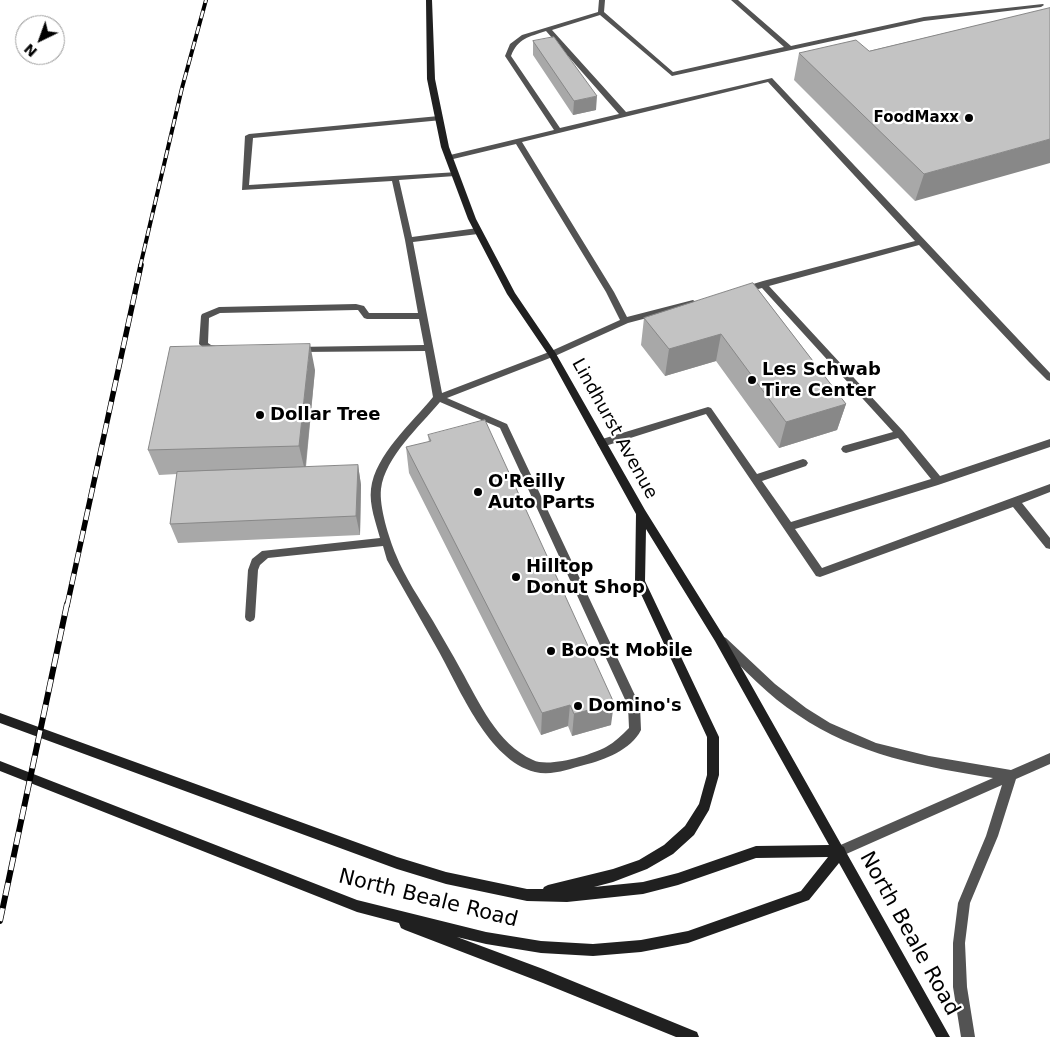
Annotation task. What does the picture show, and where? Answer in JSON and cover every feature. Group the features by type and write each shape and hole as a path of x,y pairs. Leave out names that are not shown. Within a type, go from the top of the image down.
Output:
{"main road":[{"name":"Lindhurst Avenue","path":"429,0 431,79 439,118 449,158 478,231 510,294 552,354 641,513 720,638 840,851"},
{"path":"526,895 588,883 627,872 651,861 669,850 686,833 702,811 712,785 715,762 713,737 640,581 641,513"},
{"name":"North Beale Road","path":"0,718 397,863 446,878 526,895 567,896 643,888 678,879 756,852 840,851"},
{"name":"North Beale Road","path":"0,766 357,906 486,938 541,947 593,950 641,946 688,937 805,896 840,851"},
{"name":"North Beale Road","path":"840,851 943,1037"},
{"path":"357,906 543,976 692,1037"}],"lane":[{"path":"601,13 602,0"},
{"path":"734,0 790,49"},
{"path":"601,13 672,74 924,19 1044,7 1034,0"},
{"path":"558,132 508,56 512,45 524,36 601,13"},
{"path":"548,28 624,116"},
{"path":"449,158 770,80 1050,378"},
{"path":"439,118 249,136 244,188 455,174"},
{"path":"518,141 610,292 625,321"},
{"path":"395,178 409,240 438,398"},
{"path":"409,240 478,231"},
{"path":"735,292 921,242"},
{"path":"763,284 900,434 938,481"},
{"path":"438,398 504,426 634,706 635,730 622,745 601,756 558,767 542,768 529,764 503,744 479,715 391,557 386,542 376,490 382,466 438,398 552,354 625,321 699,302"},
{"path":"227,349 209,348 203,344 205,316 210,312 218,310 356,307 361,308 368,316 423,316"},
{"path":"285,349 429,348"},
{"path":"602,444 708,410 820,573 1050,488"},
{"path":"846,449 900,434"},
{"path":"788,527 938,481 1050,443"},
{"path":"755,479 803,464"},
{"path":"1015,502 1050,545"},
{"path":"250,617 256,562 266,554 386,542"},
{"path":"720,638 801,712 834,732 870,747 899,756 1011,775"},
{"path":"840,851 1050,758"},
{"path":"968,1037 960,987 959,943 964,903 992,836 1011,775"}],"building":[{"path":"1050,8 1050,139 924,174 799,53 856,40 869,51"},
{"path":"554,37 597,96 574,101 533,41"},
{"path":"753,283 846,404 786,422 721,334 669,349 644,318"},
{"path":"310,344 299,446 148,450 170,347"},
{"path":"485,420 614,703 574,714 570,705 542,713 406,447 431,441 428,435"},
{"path":"358,465 356,516 170,524 177,472"}],"railway":[{"path":"140,267 182,88 206,0"},
{"path":"67,606 141,265"},
{"path":"0,921 67,604"}],"place":[{"name":"FoodMaxx","path":"969,118"},
{"name":"Les Schwab Tire Center","path":"752,380"},
{"name":"Dollar Tree","path":"260,415"},
{"name":"O'Reilly Auto Parts","path":"478,492"},
{"name":"Hilltop Donut Shop","path":"516,577"},
{"name":"Boost Mobile","path":"551,651"},
{"name":"Domino's","path":"578,706"}]}
